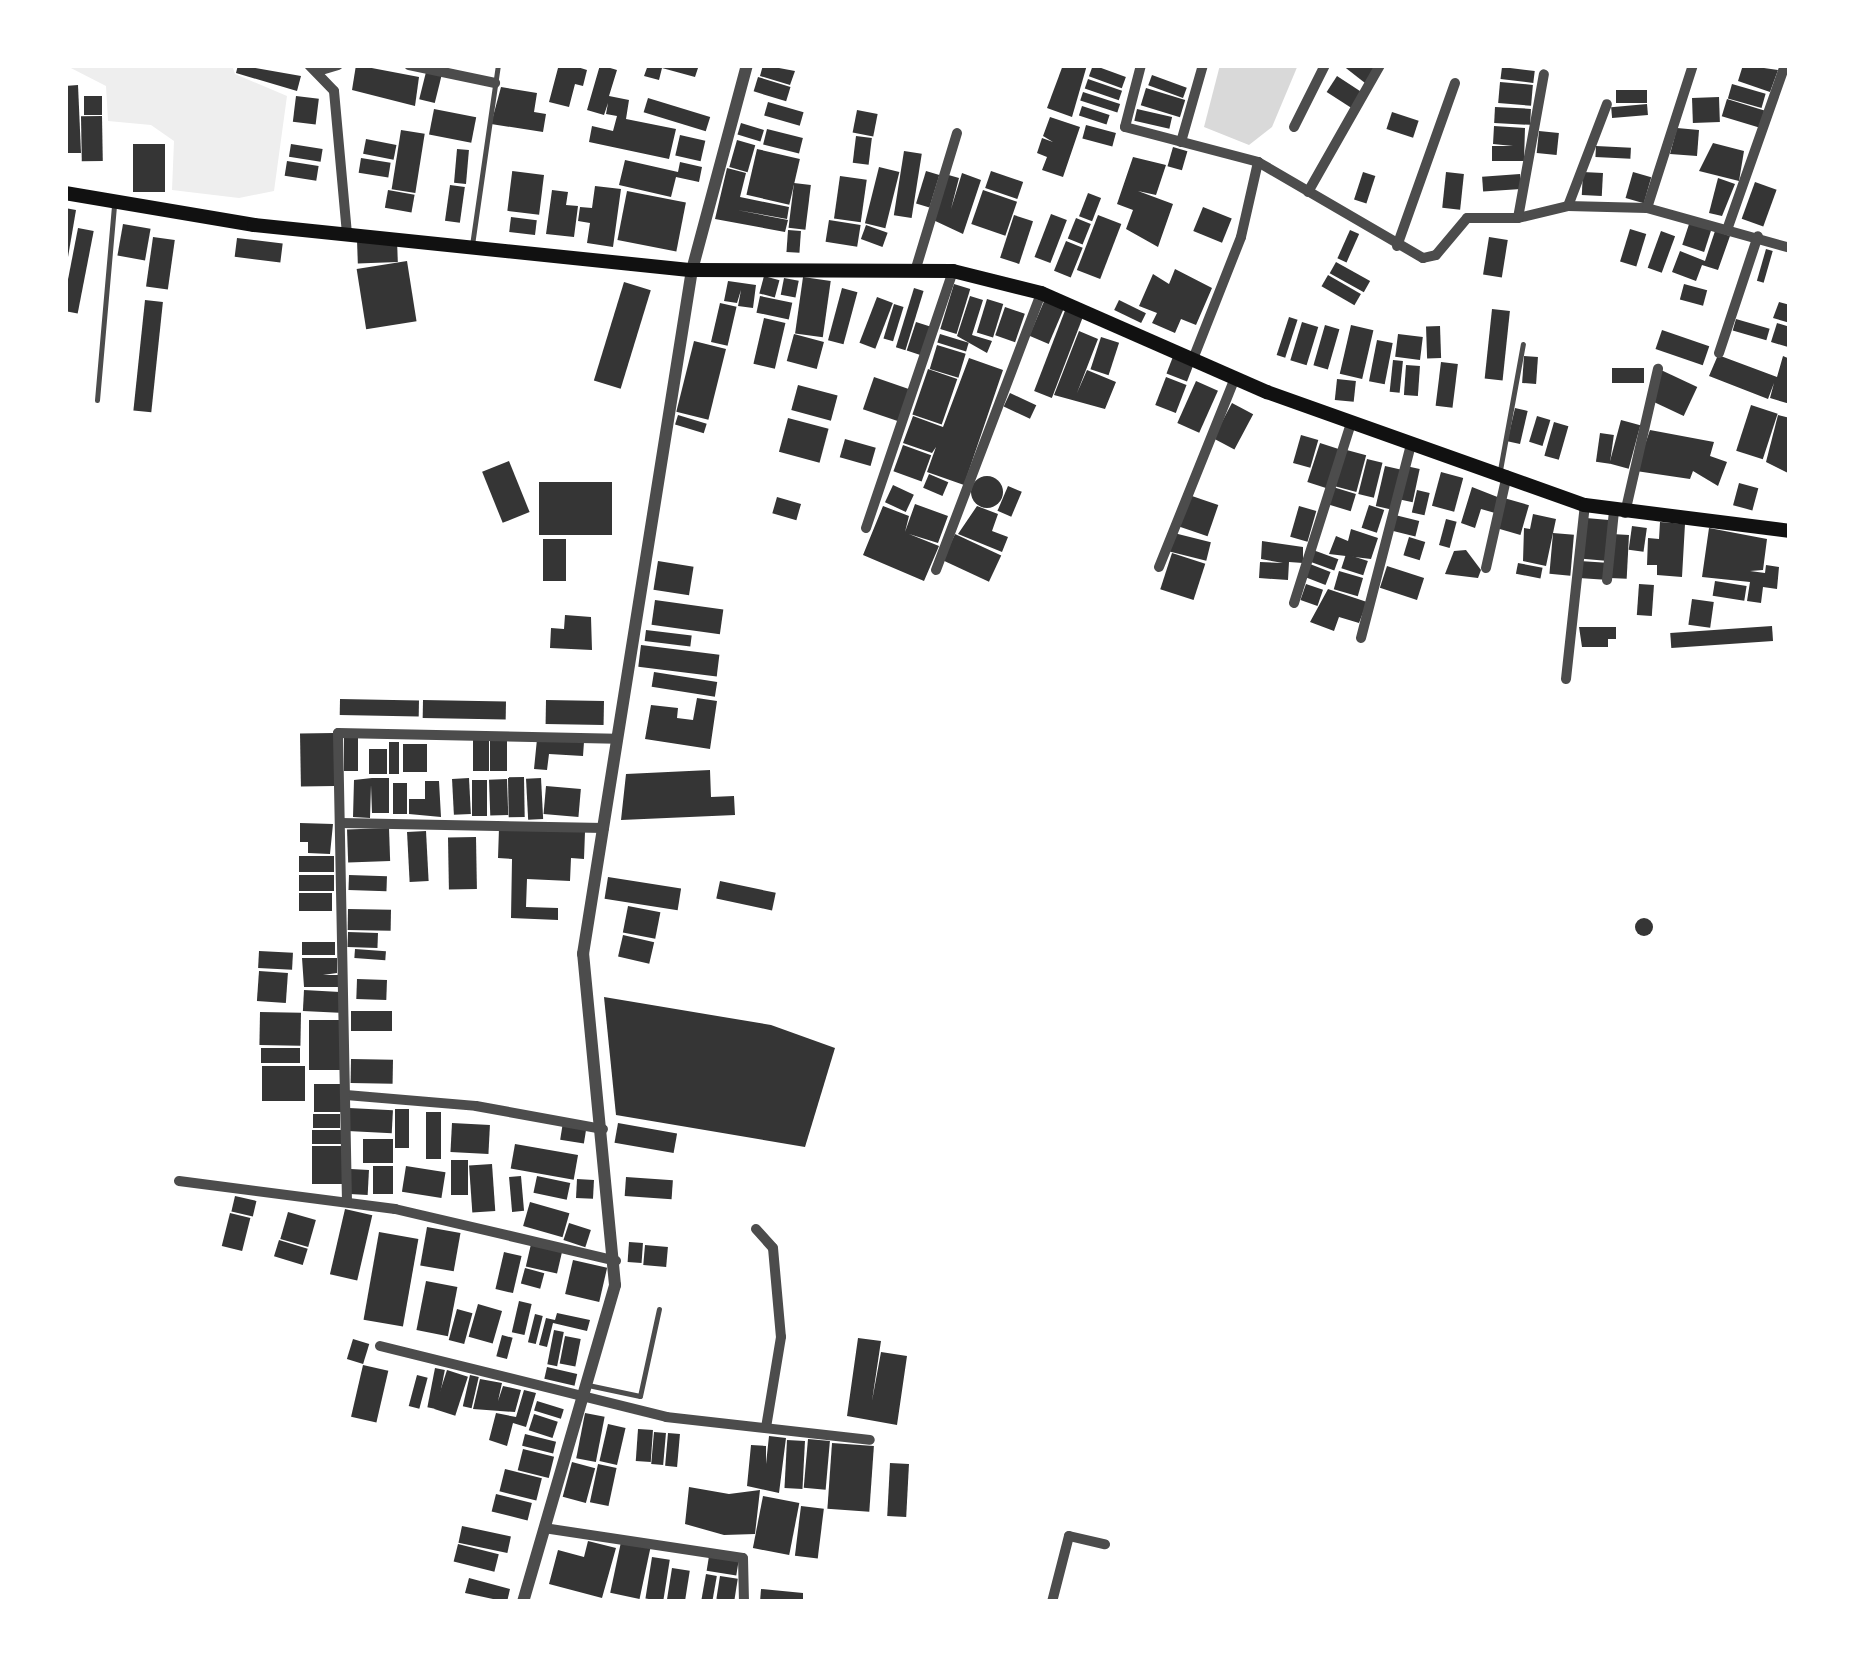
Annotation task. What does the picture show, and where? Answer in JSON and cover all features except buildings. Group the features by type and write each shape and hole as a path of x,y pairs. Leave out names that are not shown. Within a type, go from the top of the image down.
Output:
{"main road":[{"path":"65,193 347,233 692,270 954,271 1041,293 1350,424 1585,505 1790,531"}],"street":[{"path":"314,68 338,65"},
{"path":"409,65 496,83"},
{"path":"523,1602 585,1392 616,1262 582,979 616,739 692,270 746,65"},
{"path":"1141,65 1124,127 1258,162 1397,246 1428,258 1466,218 1518,218 1568,206 1647,208 1728,227 1790,248"},
{"path":"1181,142 1203,65"},
{"path":"1294,127 1325,65"},
{"path":"1308,192 1380,65"},
{"path":"1647,208 1693,65"},
{"path":"1728,227 1786,65"},
{"path":"314,68 334,91 347,233"},
{"path":"1518,218 1544,74"},
{"path":"1397,246 1456,83"},
{"path":"1568,206 1607,104"},
{"path":"916,268 956,133"},
{"path":"1193,359 1241,237 1258,162"},
{"path":"1720,353 1758,236"},
{"path":"866,528 954,271"},
{"path":"936,570 1041,293"},
{"path":"1607,580 1620,512 1658,369"},
{"path":"1159,567 1235,378"},
{"path":"1294,602 1350,424"},
{"path":"1361,638 1410,444"},
{"path":"1486,568 1503,474"},
{"path":"1566,680 1585,505"},
{"path":"347,1202 339,732 616,739"},
{"path":"341,823 604,828"},
{"path":"346,1095 476,1106 602,1129"},
{"path":"179,1182 347,1202 460,1221 616,1262"},
{"path":"756,1228 773,1248 781,1337 766,1428"},
{"path":"380,1346 585,1392 666,1417 870,1440"},
{"path":"544,1528 743,1558 744,1602"},
{"path":"1052,1602 1069,1536 1105,1544"}],"lane":[{"path":"471,247 498,65"},
{"path":"98,400 115,203"},
{"path":"1503,474 1522,344"},
{"path":"585,1392 640,1396 659,1309"}],"shaded area":[{"path":"65,65 232,65 235,74 287,96 274,191 239,198 172,190 174,141 151,125 108,121 106,86"},
{"path":"1220,65 1298,65 1272,127 1249,145 1204,127"}]}
